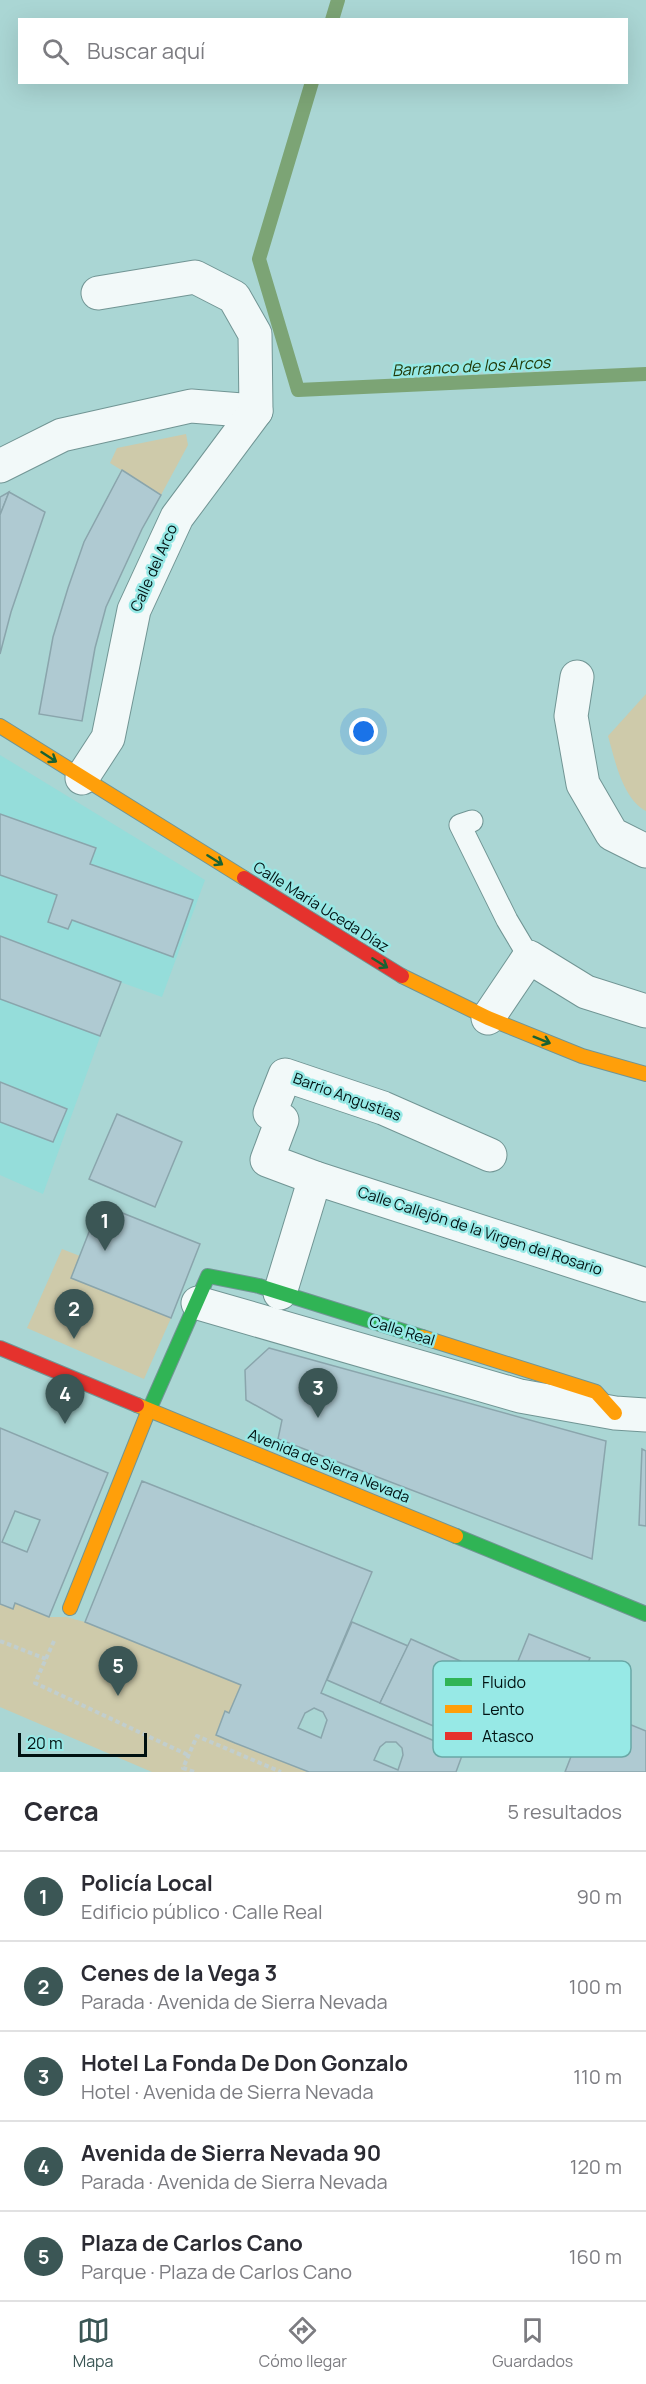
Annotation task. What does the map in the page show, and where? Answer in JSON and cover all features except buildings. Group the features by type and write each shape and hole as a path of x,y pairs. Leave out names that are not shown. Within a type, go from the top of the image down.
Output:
{"street":[{"path":"0,466 62,435 191,406 256,411 255,334 234,297 195,277 98,293"},
{"name":"Calle del Arco","path":"82,778 108,738 134,610 177,517 256,411"},
{"path":"576,677 571,716 583,784 612,834 646,852"},
{"name":"Calle María Uceda Díaz","path":"0,726 406,979 488,1018 582,1056 646,1074"},
{"path":"488,1018 529,957 586,992 646,1011"},
{"name":"Barrio Angustias","path":"315,1178 267,1160 282,1120 270,1113 285,1075 383,1108 490,1155"},
{"path":"280,1293 315,1178"},
{"name":"Calle Callejón de la Virgen del Rosario","path":"315,1178 646,1285"},
{"name":"Calle Real","path":"70,1608 149,1410 208,1276 280,1293 596,1392 630,1414"},
{"name":"Calle Real","path":"198,1303 520,1396 630,1414"},
{"name":"Avenida de Sierra Nevada","path":"0,1348 646,1614"}],"lane":[{"path":"472,821 460,825 507,920 529,957"}],"path":[{"path":"70,1608 35,1683 188,1755"},
{"path":"0,1641 46,1659"},
{"path":"194,1772 183,1768 197,1736 281,1772"}],"shaded area":[{"path":"186,434 188,445 161,495 110,463 117,448"},
{"path":"646,694 646,811 638,805 625,788 608,736"},
{"path":"0,755 205,880 162,997 120,982 43,1194 0,1175"},
{"path":"62,1249 80,1256 71,1278 171,1318 144,1379 27,1328"},
{"path":"15,1603 49,1617 66,1617 85,1622 241,1685 229,1713 225,1712 216,1735 308,1772 152,1772 0,1707 0,1604 13,1609"}],"waterway":[{"path":"333,18 338,0"},
{"name":"Barranco de los Arcos","path":"311,84 259,259 298,390 646,374"}],"traffic: fast":[{"path":"146,1417 208,1276 259,1286 422,1337"},
{"path":"456,1536 646,1614"}],"traffic: slow":[{"path":"0,726 244,878"},
{"path":"402,976 488,1018 582,1056 646,1074"},
{"path":"422,1337 596,1392 615,1413"},
{"path":"137,1405 456,1536"},
{"path":"70,1608 146,1417"}],"traffic: jam":[{"path":"244,878 402,976"},
{"path":"0,1348 137,1405"}],"place":[{"name":"Policía Local","path":"105,1251"},
{"name":"Cenes de la Vega 3","path":"74,1339"},
{"name":"Hotel La Fonda De Don Gonzalo","path":"318,1418"},
{"name":"Avenida de Sierra Nevada 90","path":"65,1424"},
{"name":"Plaza de Carlos Cano","path":"118,1696"}]}
